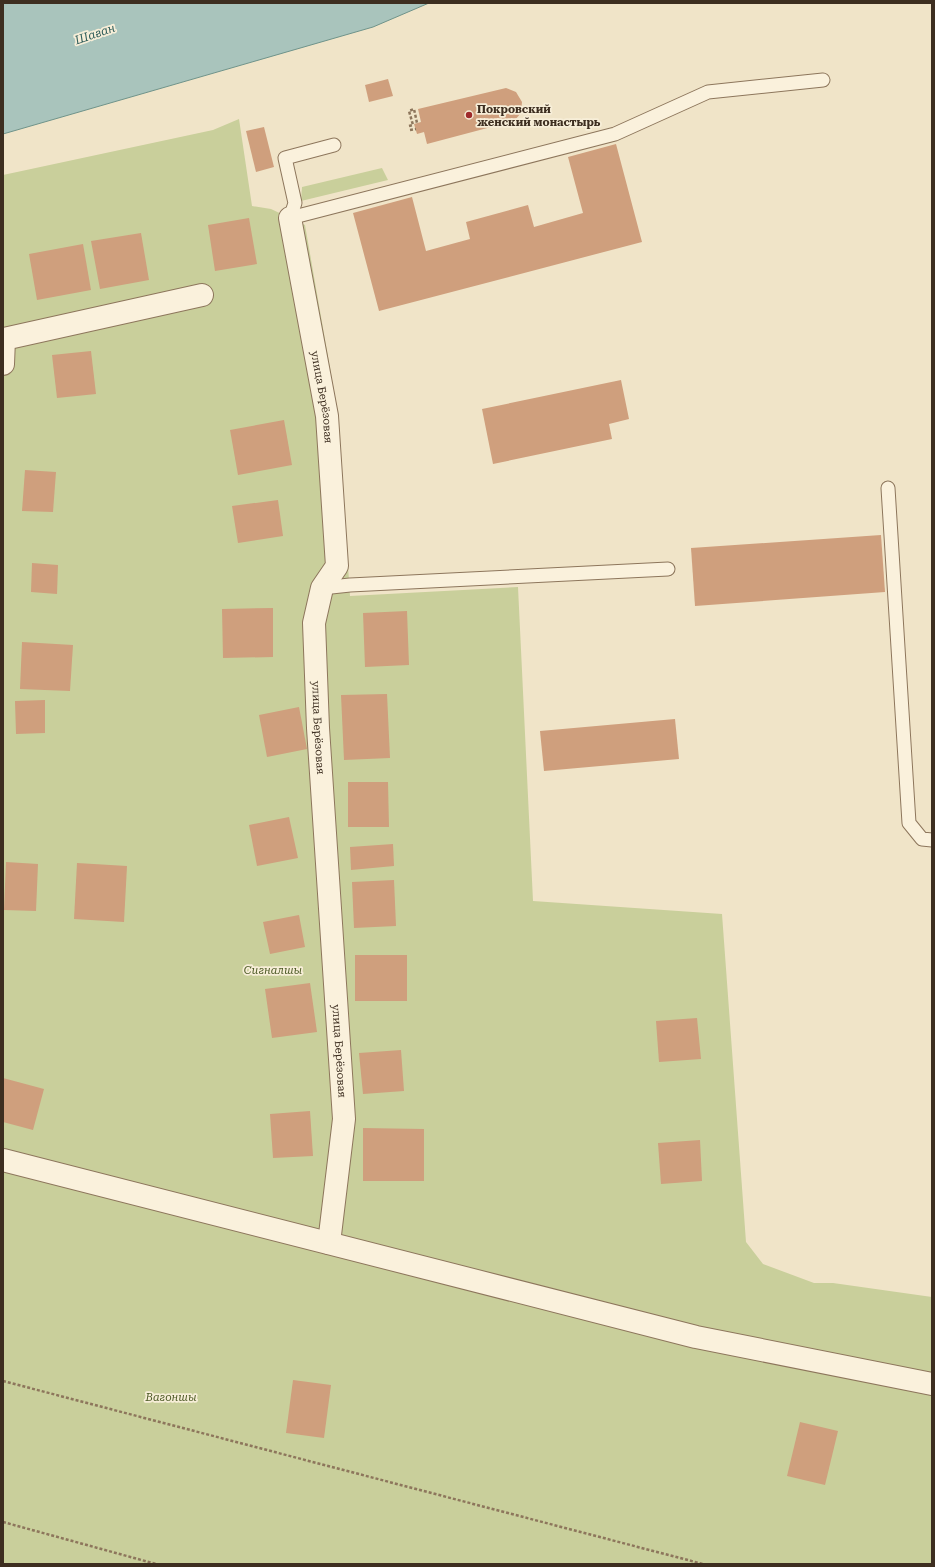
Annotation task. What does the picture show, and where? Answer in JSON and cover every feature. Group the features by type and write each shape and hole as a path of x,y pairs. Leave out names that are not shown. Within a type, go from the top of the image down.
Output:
{"street":[{"name":"улица Берёзовая","path":"290,218 327,416 336,566 322,588 314,623 318,728 344,1119 329,1243"},
{"path":"3,364 4,339 202,295"},
{"path":"3,1160 696,1337 932,1384"}],"lane":[{"path":"290,218 615,134 708,92 823,80"},
{"path":"290,218 295,203 285,158 334,145"},
{"path":"888,488 909,823 922,839 932,840"},
{"path":"322,588 350,585 668,569"}],"path":[{"path":"409,126 413,125 409,111 414,109 417,123"},
{"path":"410,130 416,129"},
{"path":"3,1381 703,1564"},
{"path":"3,1522 156,1564"}],"green space":[{"name":"Сигналшы","path":"239,119 252,206 271,209 305,225 338,414 350,596 518,587 533,901 722,914 746,1242 763,1264 814,1283 833,1283 932,1297 932,1564 3,1564 3,175 213,130"},
{"path":"382,168 388,180 301,201 302,187"}],"water":[{"name":"Шаған","path":"3,3 429,3 373,27 3,134"}],"building":[{"path":"388,79 393,96 369,102 365,85"},
{"name":"Покровский женский монастырь","path":"506,88 516,92 522,102 521,113 514,121 427,144 424,132 417,134 414,124 421,122 418,109"},
{"path":"264,127 274,167 256,172 246,131"},
{"path":"616,144 642,242 379,311 353,213 412,197 426,251 470,239 466,222 528,205 534,227 583,213 568,157"},
{"path":"249,218 257,264 215,271 208,225"},
{"path":"141,233 149,280 100,289 91,241"},
{"path":"83,244 91,290 37,300 29,254"},
{"path":"91,351 96,394 57,398 52,355"},
{"path":"621,380 629,419 609,424 612,439 493,464 482,409"},
{"path":"284,420 292,465 238,475 230,430"},
{"path":"25,470 56,472 53,512 22,511"},
{"path":"278,500 283,536 238,543 232,506"},
{"path":"881,535 885,592 695,606 691,548"},
{"path":"32,563 58,565 57,594 31,592"},
{"path":"273,608 273,657 223,658 222,609"},
{"path":"407,611 409,665 365,667 363,613"},
{"path":"22,642 73,645 70,691 20,689"},
{"path":"387,694 390,758 344,760 341,695"},
{"path":"45,700 45,733 16,734 15,701"},
{"path":"299,707 307,749 267,757 259,715"},
{"path":"675,719 679,759 544,771 540,731"},
{"path":"348,782 388,782 389,827 348,827"},
{"path":"289,817 298,858 257,866 249,825"},
{"path":"393,844 394,866 351,870 350,847"},
{"path":"6,862 38,864 36,911 4,910"},
{"path":"77,863 127,866 124,922 74,919"},
{"path":"394,880 396,926 354,928 352,882"},
{"path":"299,915 305,947 270,954 263,922"},
{"path":"355,955 407,955 407,1001 355,1001"},
{"path":"310,983 317,1032 272,1038 265,989"},
{"path":"697,1018 701,1059 659,1062 656,1021"},
{"path":"401,1050 404,1091 363,1094 359,1053"},
{"path":"3,1078 44,1089 33,1130 3,1122"},
{"path":"310,1111 313,1156 273,1158 270,1114"},
{"path":"363,1128 424,1129 424,1181 363,1181"},
{"path":"700,1140 702,1181 661,1184 658,1143"},
{"path":"293,1380 331,1385 324,1438 286,1433"},
{"path":"800,1422 838,1431 825,1485 787,1476"}],"place":[{"name":"Покровский женский монастырь","path":"469,115"}],"park label":[{"name":"Вагоншы","path":"171,1397"}]}
